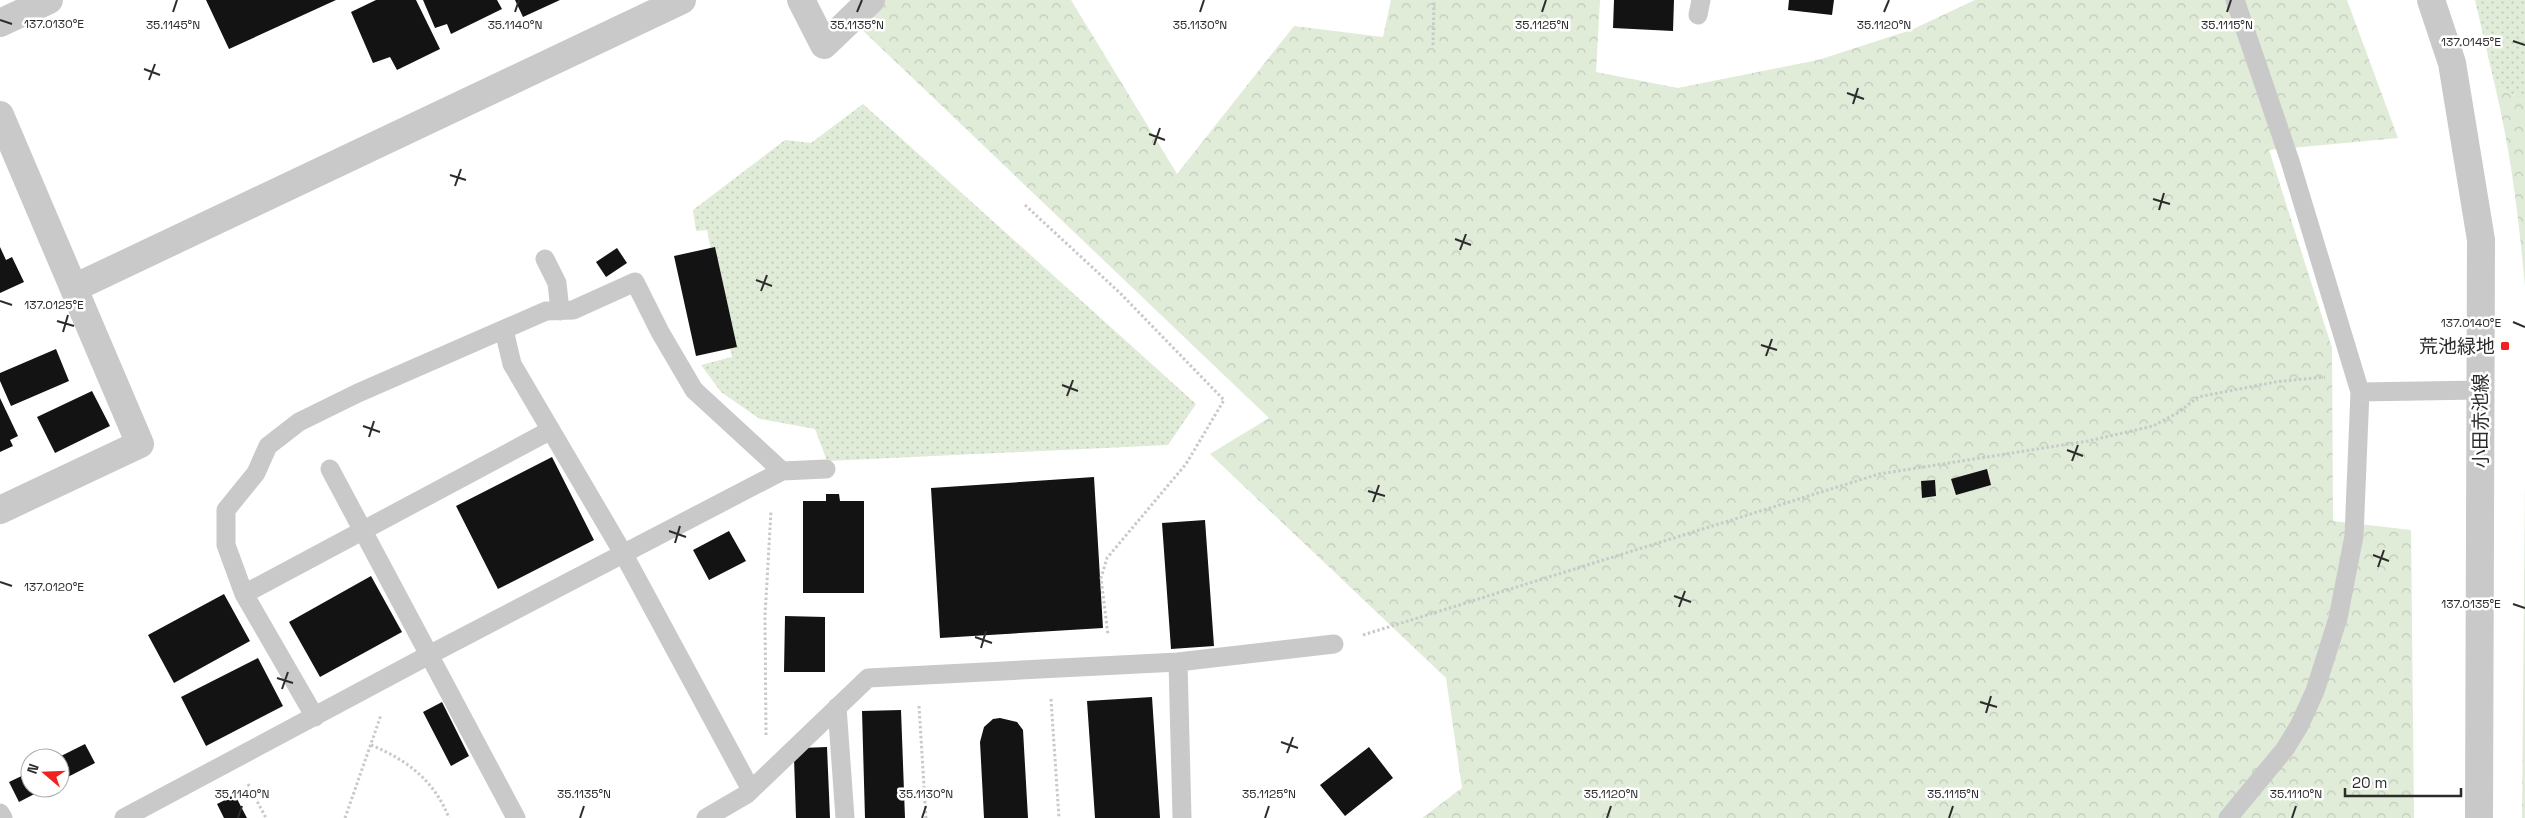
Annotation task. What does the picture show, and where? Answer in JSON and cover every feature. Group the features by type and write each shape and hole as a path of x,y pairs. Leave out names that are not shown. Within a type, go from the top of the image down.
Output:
{"street":[{"path":"0,23 49,0"},
{"path":"74,288 682,0"},
{"path":"801,0 824,45 871,0"},
{"name":"小田赤池線","path":"2431,0 2452,63 2481,240 2479,818"},
{"path":"0,115 140,444 0,510"}],"lane":[{"path":"2228,818 2294,734 2315,692 2321,673 2338,618 2354,536 2360,392 2290,161 2235,0"},
{"path":"545,259 557,283 560,310"},
{"path":"315,717 244,594 226,545 226,510 256,473 268,446 299,422 358,393 546,311 573,310 635,282 660,332 694,390 778,473"},
{"path":"504,330 512,364 623,553 751,790"},
{"path":"2360,392 2480,390"},
{"path":"244,594 551,430"},
{"path":"330,469 516,818"},
{"path":"124,818 429,655 778,473 826,469"},
{"path":"706,818 751,790 868,678 1178,662 1334,644"},
{"path":"1178,662 1182,818"},
{"path":"837,707 845,818"},
{"path":"0,813 3,818"}],"path":[{"path":"1433,45 1434,0"},
{"path":"1024,205 1120,293 1224,400 1186,464 1107,558 1101,578 1112,666"},
{"path":"1334,644 1879,474 2088,440 2153,426 2179,412 2198,397 2275,382 2354,374"},
{"path":"767,775 765,616 778,473"},
{"path":"1050,669 1059,818"},
{"path":"917,675 926,818"},
{"path":"345,818 388,695 389,677"},
{"path":"371,745 396,756 414,770 434,789 449,818"},
{"path":"235,760 266,818"}],"green space":[{"path":"884,0 1071,0 1177,174 1294,26 1383,37 1391,0 1600,0 1596,72 1678,88 1818,60 1911,30 1975,0 2347,0 2398,138 2269,150 2332,348 2333,521 2411,530 2414,818 1422,818 1462,788 1446,678 1210,454 1269,418 856,24"},
{"path":"2475,0 2525,0 2525,101 2495,86"},
{"path":"2495,86 2525,101 2525,287 2514,186"},
{"path":"863,104 1196,404 1168,445 827,461 815,429 760,419 721,392 701,365 732,357 707,230 696,231 693,210 785,140 811,143"},
{"path":"2525,480 2525,818 2522,818"}],"building":[{"path":"206,0 336,0 229,49"},
{"path":"376,0 416,0 440,49 397,70 390,57 373,63 351,12"},
{"path":"423,0 497,0 502,9 451,34 447,24 435,28"},
{"path":"515,0 560,0 523,17"},
{"path":"1614,0 1674,0 1673,31 1613,28"},
{"path":"1789,0 1834,0 1832,15 1788,10"},
{"path":"0,247 6,260 12,257 24,282 0,293"},
{"path":"715,247 737,347 696,356 674,256"},
{"path":"617,248 627,263 606,277 596,262"},
{"path":"56,349 69,381 11,406 0,381 0,373"},
{"path":"92,391 110,426 55,453 37,417"},
{"path":"0,398 18,436 10,440 13,446 0,452"},
{"path":"552,457 594,540 498,589 456,506"},
{"path":"1987,469 1991,485 1956,495 1951,479"},
{"path":"1094,477 1103,628 940,638 931,488"},
{"path":"1935,480 1936,496 1922,498 1921,481"},
{"path":"826,494 839,494 840,501 864,501 864,593 803,593 803,501 826,501"},
{"path":"1205,520 1214,646 1171,649 1162,523"},
{"path":"729,531 746,561 709,580 693,550"},
{"path":"371,576 402,632 320,677 289,622"},
{"path":"224,594 250,641 174,683 148,635"},
{"path":"785,616 825,617 825,672 784,672"},
{"path":"258,658 283,706 206,746 181,697"},
{"path":"1152,697 1160,818 1095,818 1087,701"},
{"path":"442,702 469,756 451,766 423,712"},
{"path":"901,710 905,818 865,818 862,711"},
{"path":"1000,718 1017,722 1023,730 1028,818 984,818 980,742 984,727 993,719"},
{"path":"85,744 95,763 70,776 70,752"},
{"path":"827,747 830,818 796,818 794,758 801,748"},
{"path":"1369,747 1393,778 1345,816 1320,785"},
{"path":"20,777 20,798 27,798 19,802 9,782"},
{"path":"235,795 247,818 224,818 217,804"}],"place":[{"name":"荒池緑地","path":"2505,346"}]}
